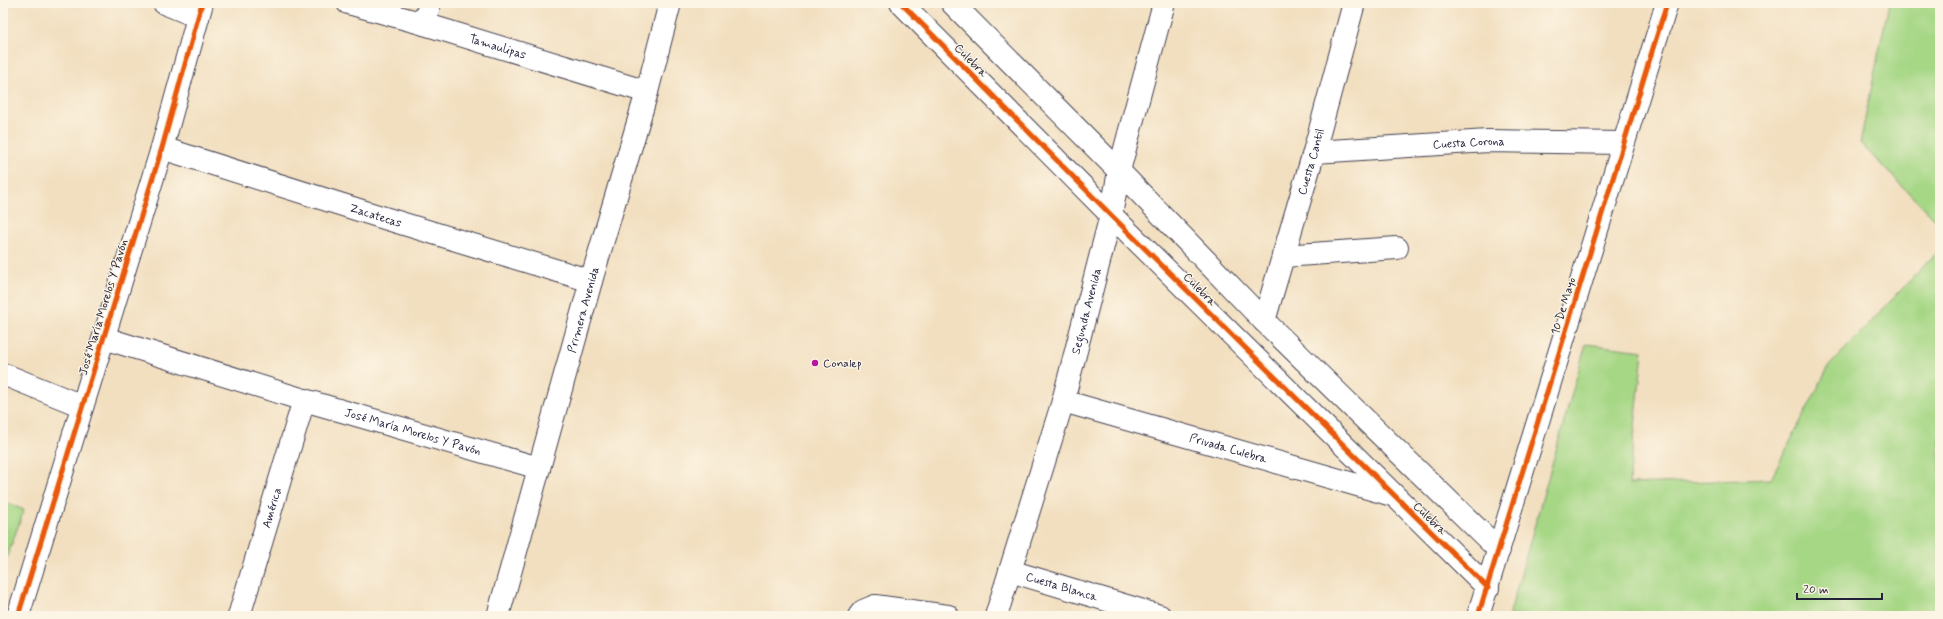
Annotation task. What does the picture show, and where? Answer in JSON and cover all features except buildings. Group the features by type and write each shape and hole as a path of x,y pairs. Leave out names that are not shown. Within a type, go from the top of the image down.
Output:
{"street":[{"path":"164,3 200,10"},
{"name":"Tamaulipas","path":"348,3 424,24 647,92"},
{"path":"424,24 430,3"},
{"name":"Primera Avenida","path":"498,616 591,281 647,92 670,3"},
{"name":"Culebra","path":"901,3 1111,215 1488,588"},
{"name":"Culebra","path":"952,3 1264,320 1499,550"},
{"name":"Segunda Avenida","path":"996,616 1063,401 1111,215 1119,171 1164,3"},
{"name":"Cuesta Cantil","path":"1264,320 1314,152 1354,3"},
{"name":"10 De Mayo","path":"1478,616 1488,588 1667,3"},
{"name":"José María Morelos Y Pavón","path":"18,616 162,148 200,10"},
{"name":"Cuesta Corona","path":"1314,152 1488,141 1623,143"},
{"name":"Zacatecas","path":"162,148 591,281"},
{"path":"1282,256 1397,248"},
{"name":"José María Morelos Y Pavón","path":"104,338 304,400 539,468"},
{"path":"3,374 82,406"},
{"name":"América","path":"239,616 304,400"},
{"name":"Privada Culebra","path":"1063,401 1393,495"},
{"name":"Cuesta Blanca","path":"1010,571 1160,616"},
{"path":"859,616 863,611 875,606 948,616"},
{"path":"3,612 12,616"}],"green space":[{"path":"1889,3 1940,3 1940,225 1860,143"},
{"path":"1940,249 1940,616 1509,616 1586,344 1643,351 1629,484 1771,479 1829,366"},
{"path":"3,501 24,510 3,568"}],"cycle path":[{"path":"18,616 162,148 202,3"},
{"path":"901,3 1111,215 1488,588"},
{"path":"1478,616 1667,3"}],"place":[{"name":"Conalep","path":"815,363"}]}
